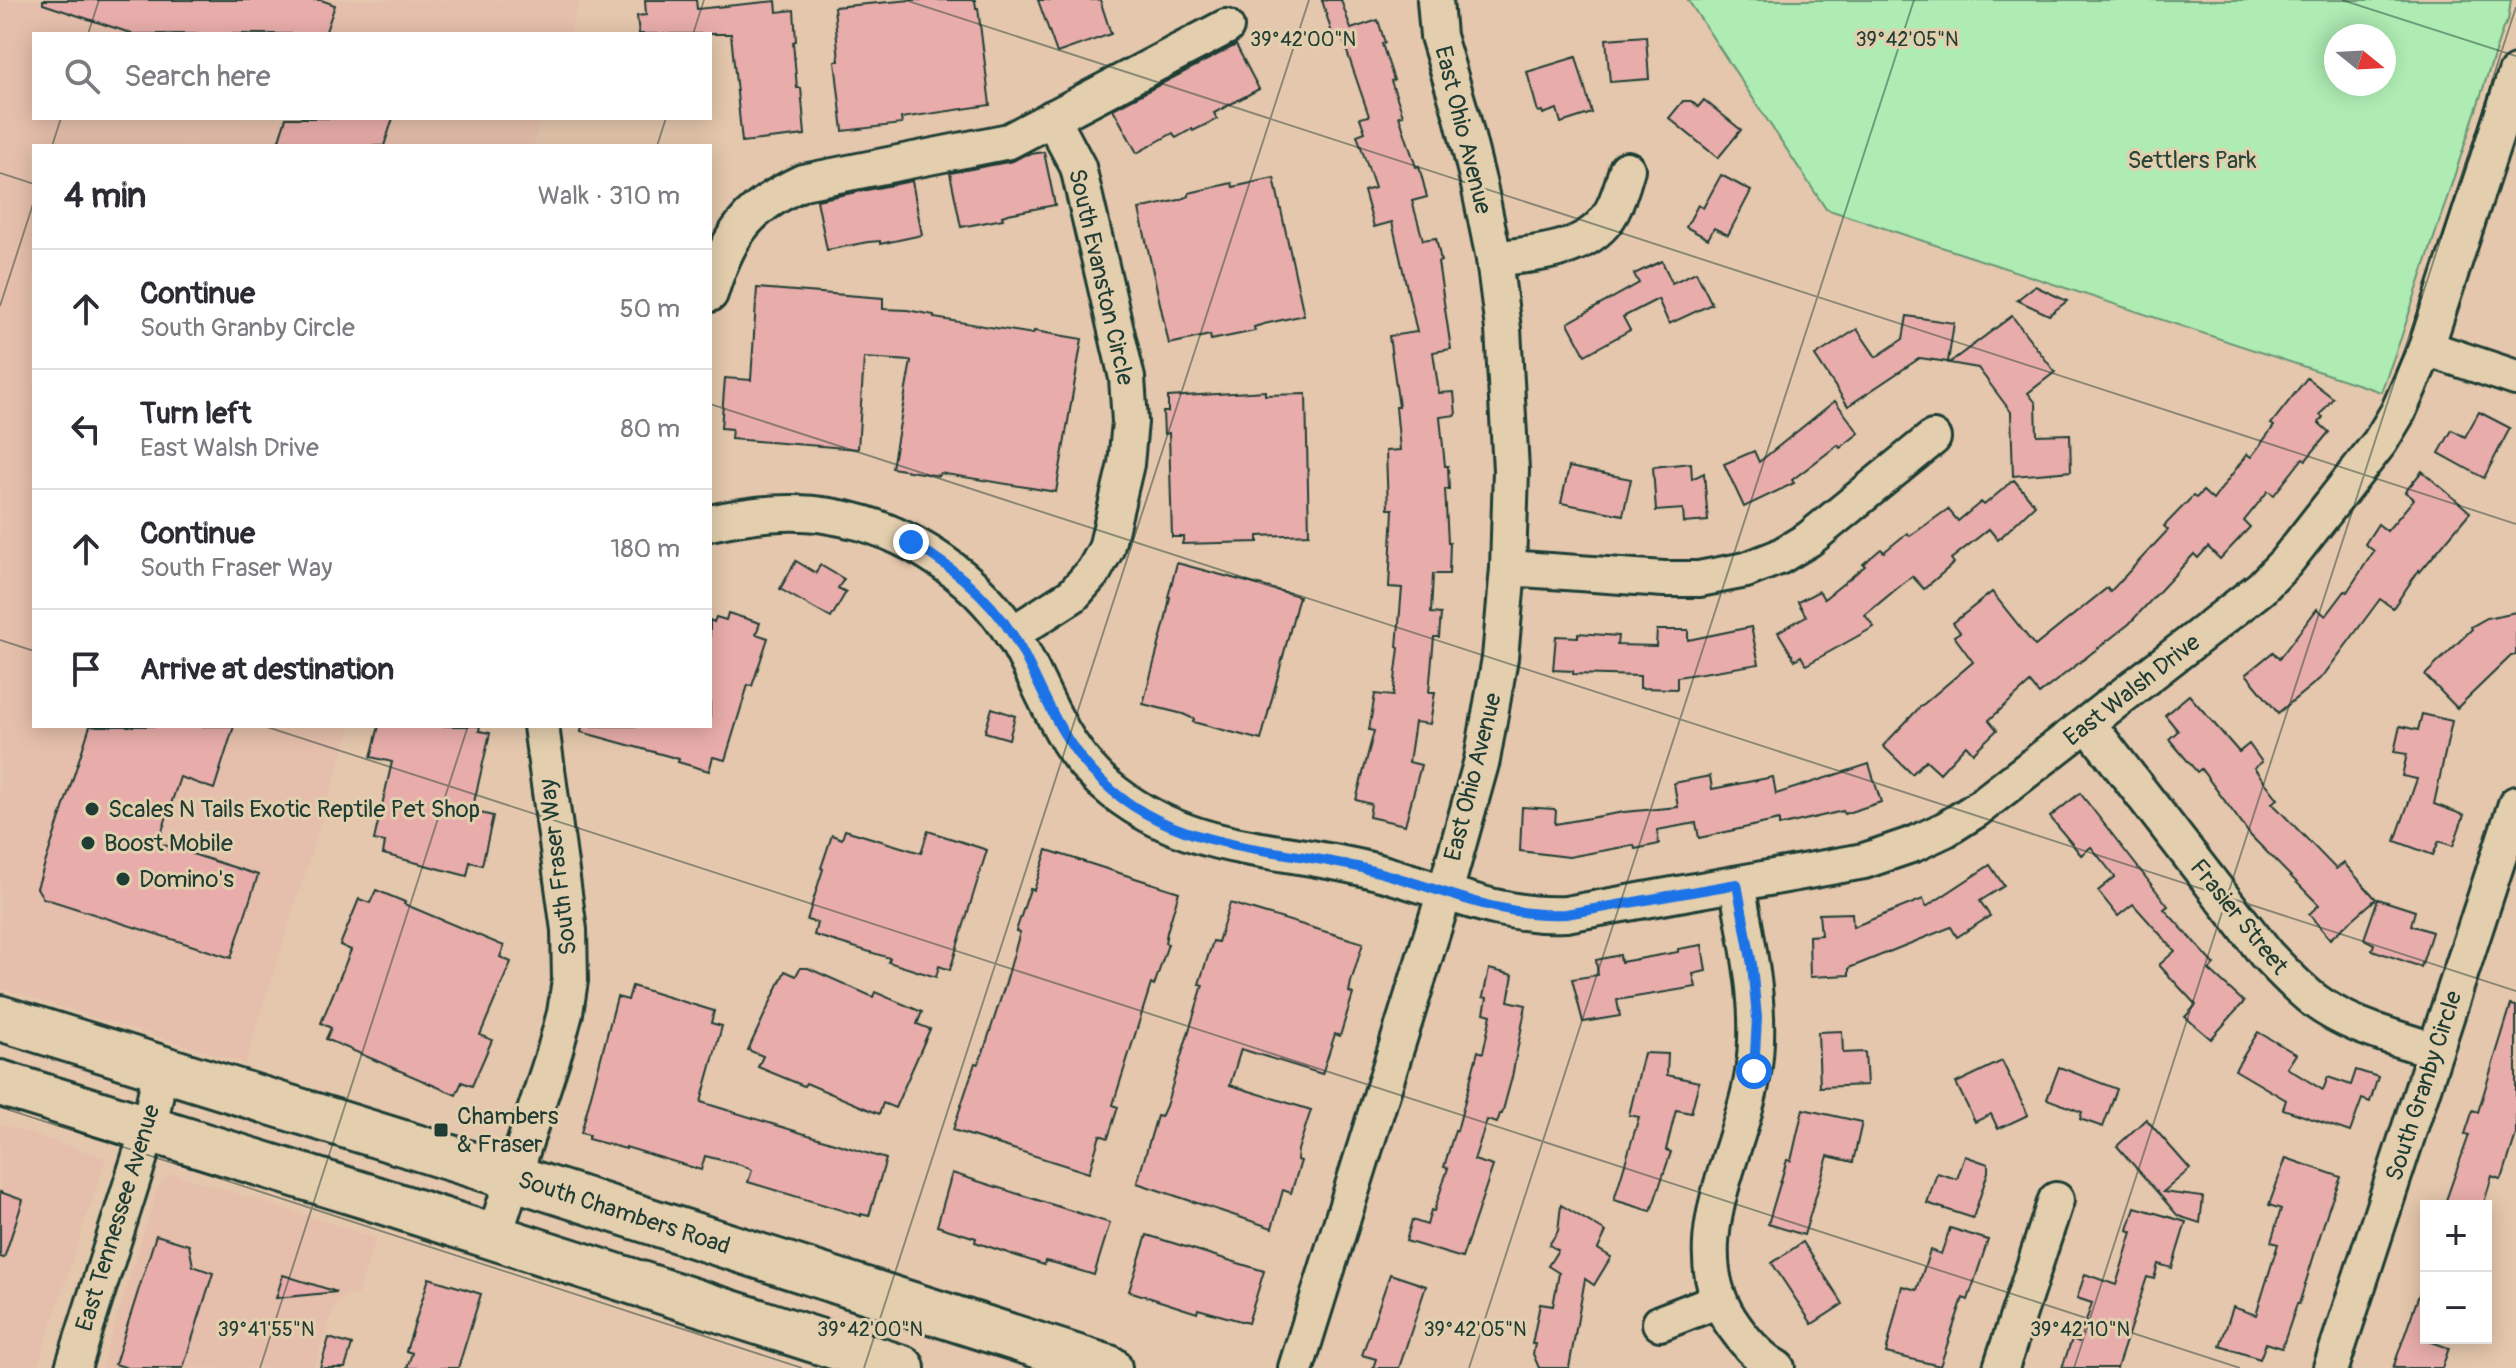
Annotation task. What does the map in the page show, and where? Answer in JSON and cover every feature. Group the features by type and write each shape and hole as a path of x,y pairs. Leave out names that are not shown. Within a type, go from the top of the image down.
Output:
{"main road":[{"name":"South Chambers Road","path":"0,1018 515,1178 1109,1368"},
{"path":"0,1083 902,1368"}],"street":[{"name":"East Ohio Avenue","path":"1296,1368 1445,892 1485,747 1500,658 1508,568 1511,470 1503,329 1494,259 1479,185 1438,36 1435,0"},
{"path":"712,287 721,258 738,229 778,193 803,182 1009,141 1226,27"},
{"name":"East Walsh Drive","path":"1445,892 1513,913 1539,916 1566,914 1864,861 1914,844 1976,810 2261,588 2286,562 2380,442 2398,412 2426,348 2516,73"},
{"name":"South Evanston Circle","path":"1012,634 1073,595 1094,571 1106,549 1126,464 1130,422 1127,378 1078,167 1052,118"},
{"path":"1494,259 1576,244 1595,233 1611,214 1627,169"},
{"path":"2426,348 2516,378"},
{"path":"1508,568 1664,579 1699,579 1746,570 1779,557 1809,539 1933,438"},
{"path":"712,523 746,515 788,512 830,516 872,526 911,542 969,583 998,614 1022,649 1055,721 1073,749 1112,790 1145,813 1178,830 1215,842 1366,869 1445,892"},
{"name":"Frasier Street","path":"2088,724 2290,981 2318,1003 2360,1025 2435,1051"},
{"name":"South Fraser Way","path":"494,1237 555,1050 570,980 567,911 541,728"},
{"name":"South Granby Circle","path":"2331,1368 2516,804"},
{"path":"1737,884 1752,965 1757,1018 1754,1071 1747,1106 1714,1212 1710,1242 1712,1271 1719,1300 1729,1320 1747,1343 1777,1368"},
{"name":"East Tennessee Avenue","path":"73,1368 149,1128 161,1067"},
{"path":"2001,1368 2056,1200"},
{"path":"1660,1323 1719,1300"}],"shaded area":[{"path":"0,0 580,0 570,32 32,32 32,120 541,120 534,144 32,144 32,728 350,728 245,1064 0,988"},
{"path":"0,1124 106,1158 37,1368 0,1368"},
{"path":"171,1173 376,1238 357,1296 347,1293 334,1308 314,1368 101,1368 159,1185"}],"green space":[{"name":"Settlers Park","path":"1688,0 2511,0 2508,21 2503,28 2381,392 1826,209"}],"building":[{"path":"43,0 321,0 335,5 326,32 127,32 43,4"},
{"path":"645,0 696,0 697,9 776,1 777,12 794,10 797,88 801,88 805,135 742,142 731,34 639,32 637,16 646,15"},
{"path":"911,0 975,0 990,105 901,118 902,124 843,131 835,61 839,61 834,7"},
{"path":"1038,0 1100,0 1111,34 1057,53"},
{"path":"1322,0 1341,0 1351,29 1378,20 1394,80 1391,81 1403,115 1399,116 1416,167 1419,166 1427,197 1412,201 1423,240 1436,238 1451,349 1433,352 1439,393 1454,392 1456,415 1440,417 1445,466 1448,466 1449,489 1445,489 1450,542 1449,574 1433,574 1431,613 1441,614 1439,637 1434,637 1429,692 1435,692 1430,724 1415,722 1409,762 1421,765 1405,825 1369,817 1371,804 1356,800 1374,731 1369,730 1375,694 1393,696 1399,648 1402,588 1389,587 1393,509 1388,509 1386,451 1400,450 1396,407 1399,407 1389,336 1417,332 1392,222 1374,227 1364,191 1375,188 1357,135 1365,132 1360,118 1369,116 1342,37 1334,40"},
{"path":"1646,36 1649,79 1610,82 1606,39"},
{"path":"1236,45 1259,89 1214,113 1217,119 1176,138 1173,133 1137,153 1113,109"},
{"path":"1576,57 1592,113 1561,123 1557,109 1543,114 1542,111 1538,112 1527,72"},
{"path":"1704,100 1741,130 1718,158 1669,118 1683,101 1691,101 1698,107"},
{"path":"285,120 392,120 385,144 278,144"},
{"path":"1044,152 1055,205 961,227 950,173"},
{"path":"1721,175 1751,191 1728,235 1714,228 1708,239 1686,227 1698,205 1703,208"},
{"path":"1274,178 1304,315 1254,327 1255,331 1211,340 1210,335 1169,344 1139,209 1232,183 1233,187"},
{"path":"912,181 922,235 827,250 817,200"},
{"path":"1662,261 1672,283 1696,272 1712,304 1669,324 1658,299 1623,317 1630,330 1585,355 1568,323 1639,283 1634,274"},
{"path":"2035,286 2067,301 2049,315 2017,300"},
{"path":"757,288 883,298 883,309 907,310 934,315 934,318 1082,339 1056,492 892,468 911,361 864,358 858,449 731,439 732,429 721,428 725,378 751,380"},
{"path":"1907,316 1954,323 1948,362 1920,358 1848,406 1815,356 1857,329 1876,357 1903,339"},
{"path":"2012,316 2055,372 2028,393 2036,403 2037,435 2070,434 2071,471 2013,476 2011,412 1978,368 1949,363"},
{"path":"2307,378 2333,398 2320,415 2323,417 2319,423 2329,432 2306,460 2303,458 2274,495 2268,491 2244,521 2250,527 2220,559 2208,547 2198,558 2194,554 2129,624 2039,694 2030,683 1989,720 1997,730 1973,753 1966,745 1940,773 1926,760 1912,774 1883,746 1919,708 1973,662 1954,636 1960,632 1953,623 1992,592 2035,646 2107,588 2110,592 2168,530 2164,526 2193,496 2196,498 2203,491 2213,500 2247,454 2251,457 2274,426 2271,424"},
{"path":"1265,391 1265,395 1306,394 1309,534 1258,536 1258,542 1182,544 1184,537 1172,537 1169,433 1164,434 1163,412 1168,412 1168,397"},
{"path":"1835,401 1859,433 1792,480 1794,483 1744,507 1724,464 1754,451 1759,462"},
{"path":"2479,412 2510,428 2484,478 2439,453 2452,430 2465,437"},
{"path":"1691,463 1692,479 1704,473 1708,521 1684,523 1683,509 1656,511 1653,467"},
{"path":"1569,467 1631,479 1623,515 1561,503"},
{"path":"2422,471 2470,512 2419,570 2393,608 2380,599 2323,676 2278,713 2246,674 2273,652 2279,659 2317,609 2326,616 2347,592 2374,551 2365,544 2378,524 2387,531 2414,499 2405,492"},
{"path":"2014,480 2035,505 1998,540 1989,529 1951,559 1954,563 1924,589 1912,576 1865,615 1874,627 1806,665 1801,656 1795,660 1778,632 1806,616 1798,602 1819,591 1824,599 1881,549 1884,552 1907,533 1910,536 1948,509 1958,521 1981,502 1984,505"},
{"path":"796,561 816,573 820,565 844,579 838,588 846,592 831,618 780,589"},
{"path":"1177,563 1299,596 1261,740 1193,722 1194,719 1183,714 1143,704"},
{"path":"2516,612 2516,655 2511,656 2457,708 2425,675 2471,627 2487,618"},
{"path":"728,613 760,623 756,634 768,638 752,686 748,685 725,760 713,757 709,771 678,762 679,759 581,732 582,728 712,728 712,621 716,617 726,620"},
{"path":"1751,627 1759,664 1677,677 1677,689 1640,688 1640,676 1573,674 1573,671 1553,670 1556,636 1578,637 1578,633 1618,636 1617,645 1656,646 1657,630 1688,630 1688,640"},
{"path":"2189,695 2239,752 2249,744 2262,762 2254,768 2278,799 2272,803 2336,869 2344,863 2376,899 2330,939 2309,914 2319,905 2251,836 2201,769 2197,772 2169,739 2178,731 2165,715"},
{"path":"992,708 1015,716 1009,739 985,732"},
{"path":"2422,714 2452,721 2434,804 2464,815 2453,846 2439,841 2433,855 2395,841 2417,779 2402,776 2407,754 2394,752 2400,726 2418,730"},
{"path":"89,728 233,728 214,789 180,777 158,843 258,875 231,958 43,898 37,888"},
{"path":"378,728 480,728 479,731 490,733 472,811 493,816 482,865 470,862 467,876 383,854 385,842 374,840 392,762 371,757"},
{"path":"1869,764 1881,802 1844,814 1843,811 1779,826 1779,820 1699,838 1696,823 1657,830 1659,844 1635,849 1634,845 1569,857 1520,851 1522,807 1554,809 1555,824 1624,812 1678,807 1674,783 1710,776 1712,789 1773,777 1776,794"},
{"path":"2080,793 2168,906 2164,909 2215,965 2209,970 2244,1002 2211,1039 2185,1017 2196,1005 2159,965 2175,951 2133,904 2118,916 2098,891 2115,877 2091,847 2081,855 2050,817"},
{"path":"845,830 921,853 928,831 987,850 950,970 939,966 936,977 888,962 890,958 814,935 817,923 807,920 821,868 832,835 842,839"},
{"path":"1047,850 1179,892 1167,932 1165,943 1168,944 1154,986 1151,984 1113,1105 1118,1107 1108,1138 1100,1135 1089,1173 953,1130 975,1063 978,1064 983,1053 1020,932 1016,931"},
{"path":"1990,865 2004,886 1980,901 1990,916 1957,937 1951,927 1849,968 1849,975 1810,977 1809,936 1821,935 1819,914 1852,913 1853,927 1923,899 1926,907"},
{"path":"376,890 504,946 500,957 511,962 480,1035 492,1040 472,1086 462,1082 456,1095 326,1039 331,1028 321,1023 351,950 340,945 359,899 370,903"},
{"path":"2378,899 2415,911 2411,925 2432,932 2421,967 2372,950 2374,944 2364,939"},
{"path":"1230,903 1363,943 1349,992 1353,994 1340,1036 1335,1034 1322,1074 1241,1049 1230,1085 1311,1110 1298,1150 1297,1160 1301,1161 1291,1193 1283,1190 1272,1228 1137,1183 1157,1116 1161,1117 1166,1106 1203,985 1199,984 1213,941 1218,942"},
{"path":"1702,945 1706,971 1693,974 1696,987 1617,1000 1620,1016 1583,1022 1572,979 1598,975 1596,960 1620,955 1621,962"},
{"path":"800,968 808,968 873,997 875,992 922,1012 917,1024 930,1029 895,1108 883,1103 879,1114 806,1083 804,1086 758,1067 763,1056 748,1050 785,971 796,976"},
{"path":"1489,969 1513,975 1508,1001 1526,1005 1502,1114 1497,1123 1487,1120 1474,1160 1493,1166 1462,1258 1406,1241 1412,1220 1427,1225 1448,1168 1444,1167 1478,1051 1483,1053 1491,1015 1484,1013 1487,998 1483,997"},
{"path":"632,986 714,1011 711,1023 722,1026 701,1102 886,1159 869,1216 748,1182 752,1170 741,1165 705,1156 701,1170 588,1139 589,1135 581,1133 617,997 628,1000"},
{"path":"2511,1005 2516,1006 2516,1134 2503,1176 2500,1179 2492,1176 2485,1200 2446,1200 2469,1135 2465,1134 2473,1110 2478,1112"},
{"path":"1842,1031 1843,1053 1865,1052 1867,1085 1820,1087 1818,1032"},
{"path":"2258,1032 2296,1054 2287,1068 2323,1090 2328,1077 2351,1085 2356,1070 2378,1077 2370,1102 2362,1099 2350,1132 2283,1109 2286,1100 2235,1070"},
{"path":"1644,1053 1668,1054 1667,1075 1699,1082 1691,1113 1676,1110 1666,1150 1671,1152 1651,1211 1614,1200 1639,1117 1629,1115"},
{"path":"2002,1061 2028,1115 1998,1129 1991,1114 1975,1122 1956,1083"},
{"path":"2059,1067 2117,1089 2103,1127 2080,1119 2082,1112 2047,1099"},
{"path":"1803,1109 1862,1122 1853,1162 1828,1156 1804,1235 1768,1224 1787,1160 1791,1161"},
{"path":"2146,1119 2190,1169 2163,1192 2203,1197 2200,1223 2178,1216 2117,1146"},
{"path":"1965,1156 1988,1164 1973,1218 1927,1203 1937,1173 1957,1179"},
{"path":"2286,1158 2341,1177 2282,1348 2266,1343 2260,1359 2220,1346 2233,1307 2256,1315 2278,1244 2271,1242 2281,1209 2269,1205"},
{"path":"952,1173 1110,1223 1094,1275 1045,1261 1044,1265 937,1226"},
{"path":"0,1192 23,1200 4,1258 0,1257"},
{"path":"1561,1205 1606,1232 1598,1249 1611,1257 1594,1285 1585,1279 1569,1368 1539,1368 1533,1354 1535,1344 1532,1344 1540,1304 1553,1306 1559,1273 1548,1266 1558,1250 1549,1245 1558,1231"},
{"path":"2135,1207 2186,1222 2172,1268 2158,1264 2154,1279 2147,1277 2117,1368 2062,1368 2072,1339 2079,1342 2092,1303 2077,1298 2085,1274 2116,1285 2132,1232 2128,1230"},
{"path":"1950,1228 1988,1240 1968,1300 1963,1298 1940,1366 1886,1353 1902,1286 1917,1290 1930,1250 1941,1254"},
{"path":"156,1235 189,1245 193,1266 213,1273 183,1368 128,1368 115,1364"},
{"path":"1147,1235 1264,1271 1248,1323 1198,1309 1197,1313 1129,1291"},
{"path":"1803,1242 1843,1304 1812,1324 1772,1263"},
{"path":"1390,1274 1426,1286 1399,1368 1373,1368 1376,1359 1362,1355"},
{"path":"283,1275 337,1292 276,1298"},
{"path":"429,1278 481,1294 458,1368 407,1368 412,1353 406,1351"},
{"path":"2420,1292 2420,1344 2449,1348 2442,1368 2393,1368"},
{"path":"329,1338 352,1345 345,1368 320,1368"}],"place":[{"name":"Scales N Tails Exotic Reptile Pet Shop","path":"92,809"},
{"name":"Boost Mobile","path":"88,843"},
{"name":"Domino's","path":"123,879"},
{"name":"Chambers & Fraser","path":"441,1130"}],"route":[{"path":"911,542 969,583 998,614 1022,649 1055,721 1093,773 1145,813 1178,830 1215,842 1366,869 1513,913 1539,916 1737,884 1752,965 1757,1018 1754,1071"}]}
